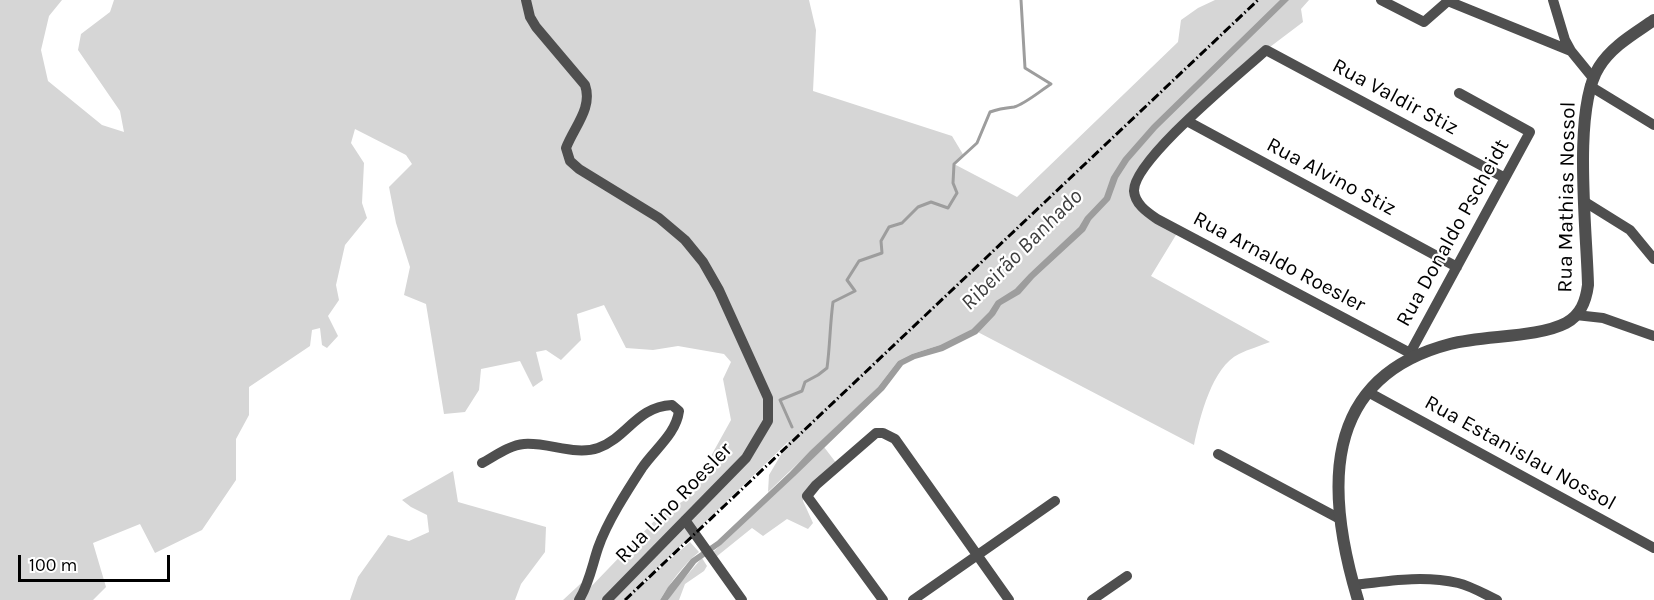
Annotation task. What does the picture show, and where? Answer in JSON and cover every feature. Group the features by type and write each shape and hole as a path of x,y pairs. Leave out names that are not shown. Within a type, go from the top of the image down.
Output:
{"street":[{"name":"Rua Lino Roesler","path":"526,0 530,17 536,27 585,85 588,95 587,104 566,148 570,161 596,181 659,218 685,240 703,262 719,290 768,398 768,421 755,446 734,472 607,600"},
{"path":"1381,0 1424,22 1448,1 1571,51"},
{"path":"1553,0 1562,34 1591,82 1654,125"},
{"name":"Rua Mathias Nossol","path":"1358,600 1340,519 1337,494 1339,462 1349,425 1368,392 1411,355 1463,340 1555,328 1570,321 1576,315 1585,301 1588,285 1584,138 1591,82 1612,51 1654,20"},
{"name":"Rua Valdir Stiz","path":"1187,121 1266,50 1505,178"},
{"name":"Rua Donaldo Pscheidt","path":"1411,355 1530,132 1459,93"},
{"name":"Rua Arnaldo Roesler","path":"1187,121 1145,164 1135,182 1136,198 1143,209 1157,219 1411,355"},
{"name":"Rua Alvino Stiz","path":"1187,121 1457,267"},
{"path":"1585,202 1630,230 1654,260"},
{"path":"1576,315 1603,318 1654,336"},
{"name":"Rua Estanislau Nossol","path":"1368,392 1654,549"},
{"name":"Rua Lino Roesler","path":"482,463 503,451 522,444 548,445 580,451 598,448 622,432 644,412 662,405 672,405 679,411 677,422 643,467 606,529 591,574 579,600"},
{"path":"883,600 807,496 816,485 876,434 883,433 895,440 1009,600"},
{"path":"1218,454 1340,519"},
{"path":"913,600 1055,501"},
{"path":"685,520 742,600"},
{"path":"1092,600 1127,576"},
{"path":"1354,585 1409,579 1446,581 1470,587 1497,600"}],"shaded area":[{"path":"0,0 62,0 49,16 41,50 48,81 102,125 124,132 120,111 78,50 81,34 110,12 114,0 809,0 816,30 813,91 952,136 964,156 954,164 1017,197 1178,42 1181,20 1198,8 1215,0 1309,0 1301,9 1303,22 1266,50 1145,164 1136,198 1179,230 1151,276 1270,342 1239,354 1221,370 1209,394 1194,445 972,329 940,345 898,361 878,387 768,492 769,475 789,441 630,595 690,542 699,552 677,574 660,600 563,600 591,574 583,595 659,516 688,498 700,482 731,420 723,379 731,362 724,354 678,346 653,350 626,348 604,305 577,314 581,340 561,360 546,350 536,352 543,380 533,387 520,361 481,369 479,390 465,412 444,414 426,304 404,295 410,267 396,223 389,187 412,164 406,155 355,129 351,143 364,163 362,203 367,218 345,245 336,285 339,300 328,316 338,336 327,348 322,345 320,328 312,330 310,346 249,387 249,415 236,439 236,480 202,530 155,553 140,524 93,543 106,587 93,600 0,600"},
{"path":"1280,0 1289,0 1157,129 1129,161 1118,178 1110,200 1091,220 1085,231 1020,294 1001,305 977,334 943,351 903,365 884,390 795,476 721,545 696,563 668,600 660,600 691,559 717,541 790,472 878,387 898,361 940,345 972,329 989,312 996,301 1015,289 1079,227 1104,197 1111,177 1123,158 1152,125"},
{"path":"824,447 837,464 804,493 803,501 813,523 808,529 787,519 763,536 752,528 716,557 712,553"},
{"path":"453,471 458,502 546,527 545,552 521,584 515,600 350,600 358,577 388,535 409,541 429,532 427,515 402,500"},
{"path":"702,558 707,566 704,571 685,584 679,600 668,600 674,590"}],"waterway":[{"path":"792,427 780,400 802,391 805,382 827,368 833,302 855,291 847,280 859,261 882,253 881,241 889,227 902,223 918,207 931,202 948,208 957,193 953,183 954,164 977,143 990,112 1014,107 1051,84 1025,68 1021,0"}],"railway":[{"path":"625,600 1258,0"}],"water label":[{"name":"Ribeirão Banhado","path":"1022,250"}]}
